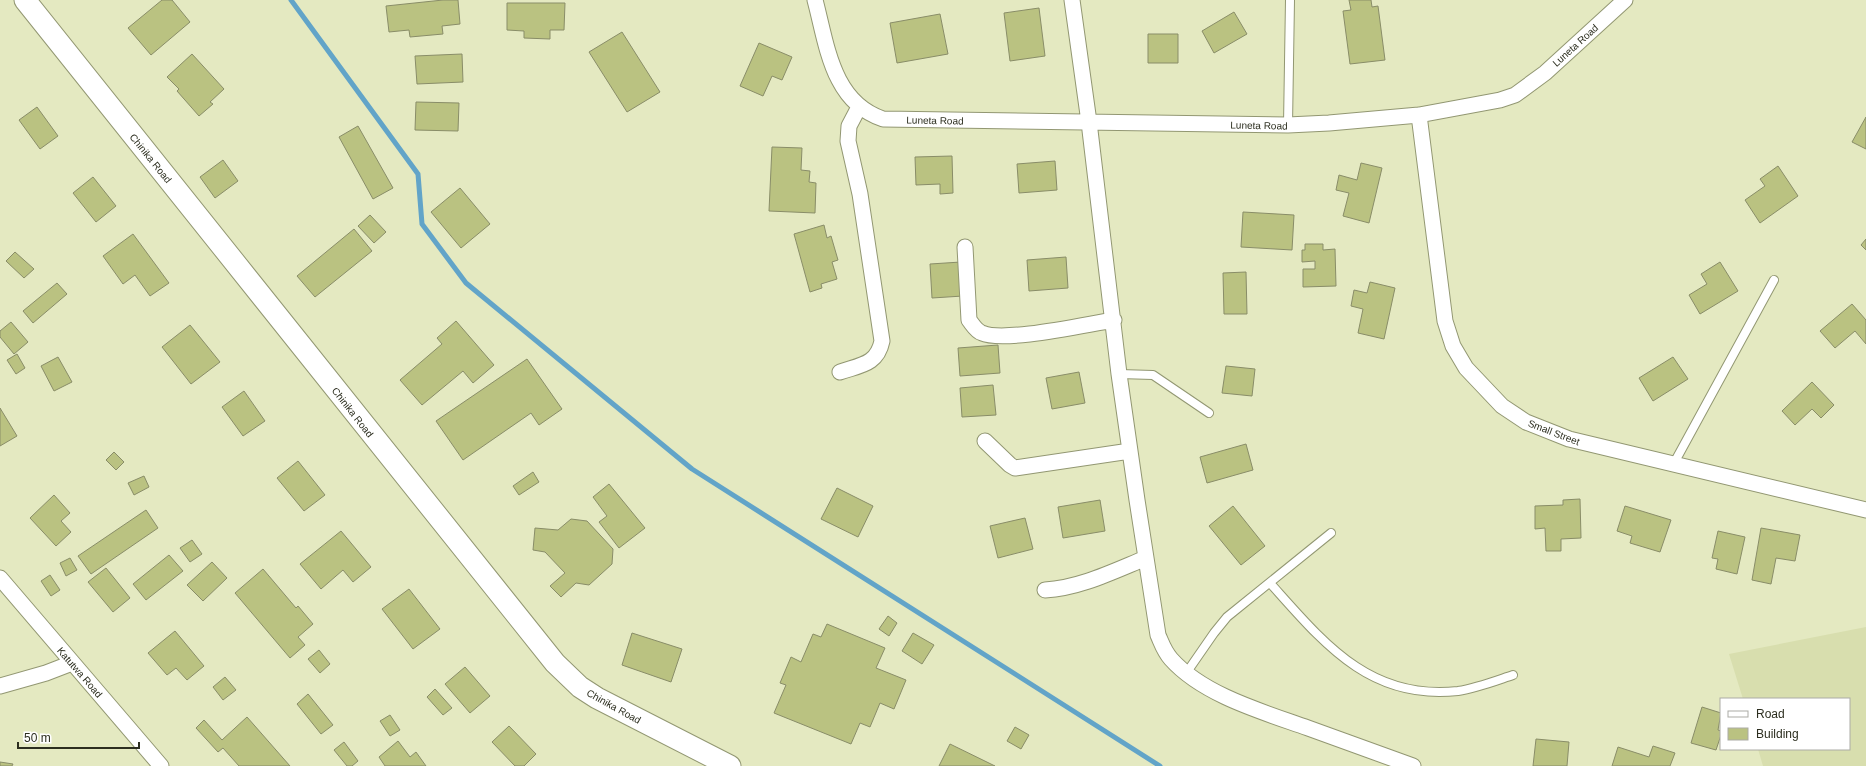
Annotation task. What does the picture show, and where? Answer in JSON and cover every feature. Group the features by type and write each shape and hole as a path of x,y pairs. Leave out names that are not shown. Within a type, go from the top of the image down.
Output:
{"main road":[{"name":"Chinika Road","path":"25,0 555,663 580,687 597,698 730,766"}],"street":[{"path":"815,0 832,64 838,79 859,107 849,126 848,141 860,194 882,341 880,350 876,357 870,362 840,372"},
{"path":"1072,0 1114,320 1119,374 1158,635 1162,645 1172,660 1187,672 1202,683 1231,699 1413,766"},
{"name":"Luneta Road","path":"859,107 876,116 898,120 1288,125 1329,123 1419,114 1500,100 1515,95 1545,73 1625,0"},
{"name":"Small Street","path":"1419,114 1445,321 1453,346 1466,368 1502,406 1526,422 1569,439 1866,510"},
{"path":"965,247 969,320 974,328 981,333 992,336 1016,335 1114,320"},
{"path":"985,441 1015,468 1130,451"},
{"path":"1045,590 1057,589 1076,584 1146,558"},
{"name":"Katutwa Road","path":"0,578 161,766"},
{"path":"0,686 46,673 72,663"}],"lane":[{"path":"1288,125 1290,0"},
{"path":"1673,464 1774,280"},
{"path":"1119,374 1153,374 1209,413"},
{"path":"1187,672 1221,623 1331,533"},
{"path":"1270,583 1321,639 1336,653 1368,674 1386,682 1402,688 1437,692 1473,688 1513,675"}],"shaded area":[{"path":"1866,627 1866,766 1763,766 1758,750 1850,750 1850,698 1743,698 1729,654"}],"building":[{"path":"162,0 172,0 190,22 151,55 128,28"},
{"path":"443,0 458,0 460,24 442,26 443,34 410,37 409,30 389,32 386,6"},
{"path":"1349,0 1371,0 1372,7 1378,6 1385,60 1350,64 1343,11 1351,10"},
{"path":"507,3 565,3 564,30 550,30 550,39 524,38 524,31 507,30"},
{"path":"1039,8 1045,56 1010,61 1004,13"},
{"path":"1234,12 1247,34 1214,53 1202,31"},
{"path":"940,14 948,54 897,63 890,23"},
{"path":"622,32 660,92 627,112 589,52"},
{"path":"1148,34 1178,34 1178,63 1148,63"},
{"path":"759,43 792,57 782,80 772,76 763,96 740,86"},
{"path":"192,54 224,89 210,102 213,104 199,116 177,91 179,89 167,77"},
{"path":"462,54 463,82 417,84 415,56"},
{"path":"416,102 459,103 458,131 415,130"},
{"path":"37,107 58,136 40,149 19,120"},
{"path":"1866,117 1866,149 1852,142"},
{"path":"358,126 393,188 373,199 339,137"},
{"path":"772,147 802,148 801,170 810,171 809,182 816,183 815,213 769,211"},
{"path":"952,156 953,193 940,194 940,184 916,185 915,157"},
{"path":"223,160 238,181 215,198 200,177"},
{"path":"1055,161 1057,190 1019,193 1017,164"},
{"path":"1361,163 1382,168 1369,223 1343,216 1349,193 1336,190 1339,175 1357,180"},
{"path":"1778,166 1798,196 1760,223 1745,200 1765,186 1760,179"},
{"path":"93,177 116,206 96,222 73,193"},
{"path":"460,188 490,224 461,248 431,212"},
{"path":"1243,212 1294,215 1292,250 1241,247"},
{"path":"370,215 386,232 374,243 358,226"},
{"path":"824,225 827,238 831,236 838,260 832,262 837,279 821,284 822,288 810,292 794,234"},
{"path":"354,229 372,251 315,297 297,276"},
{"path":"133,234 169,283 150,296 135,275 123,284 103,256"},
{"path":"1866,239 1866,250 1861,245"},
{"path":"1305,244 1323,244 1323,250 1335,249 1336,286 1303,287 1303,269 1315,269 1315,261 1302,262 1302,250 1305,250"},
{"path":"15,252 34,269 24,278 6,261"},
{"path":"1066,257 1068,288 1029,291 1027,260"},
{"path":"961,262 963,296 932,298 930,264"},
{"path":"1720,262 1738,291 1700,314 1689,295 1707,284 1701,274"},
{"path":"1246,272 1247,314 1224,314 1223,273"},
{"path":"1370,282 1395,288 1384,339 1358,333 1363,309 1351,306 1354,290 1367,293"},
{"path":"57,283 67,294 33,323 23,311"},
{"path":"1852,304 1866,320 1866,344 1855,331 1835,348 1820,331"},
{"path":"456,321 494,365 473,383 463,371 422,405 400,380 442,344 437,338"},
{"path":"11,322 28,342 14,354 0,337 0,331"},
{"path":"190,325 220,362 191,384 162,347"},
{"path":"998,345 1000,373 960,376 958,348"},
{"path":"17,354 25,368 16,374 7,360"},
{"path":"58,357 72,382 54,391 41,366"},
{"path":"1673,357 1688,379 1653,401 1639,378"},
{"path":"527,359 562,409 539,425 531,413 463,460 436,421"},
{"path":"1226,366 1255,369 1252,396 1222,393"},
{"path":"1079,372 1085,403 1052,409 1046,378"},
{"path":"1812,382 1834,405 1821,418 1812,409 1795,425 1782,411"},
{"path":"993,385 996,415 962,417 960,388"},
{"path":"244,391 265,421 243,436 222,407"},
{"path":"0,408 17,436 0,446"},
{"path":"1246,444 1253,470 1207,483 1200,457"},
{"path":"114,452 124,462 116,470 106,460"},
{"path":"298,461 325,495 304,511 277,478"},
{"path":"533,472 539,482 519,495 513,486"},
{"path":"144,476 149,487 134,495 128,483"},
{"path":"609,484 645,528 619,548 599,522 607,516 593,497"},
{"path":"837,488 873,506 858,537 821,519"},
{"path":"54,495 70,513 61,521 71,532 56,546 30,518"},
{"path":"1580,499 1581,538 1561,539 1561,551 1546,551 1545,528 1535,529 1535,506 1563,505 1563,500"},
{"path":"1100,500 1105,531 1063,538 1058,507"},
{"path":"1233,506 1265,546 1241,565 1209,526"},
{"path":"1625,506 1671,520 1660,552 1630,543 1632,536 1617,531"},
{"path":"146,510 158,528 91,574 78,556"},
{"path":"1025,518 1033,549 998,558 990,526"},
{"path":"571,519 587,521 613,549 612,564 589,585 576,583 561,597 550,586 565,573 545,552 533,550 535,528 558,530"},
{"path":"1761,528 1800,535 1795,561 1776,558 1771,584 1752,580"},
{"path":"341,531 371,567 353,582 343,570 321,589 300,564"},
{"path":"1718,531 1745,537 1737,574 1716,569 1718,559 1712,558"},
{"path":"192,540 202,554 190,562 180,548"},
{"path":"169,555 183,571 146,600 133,584"},
{"path":"70,558 77,570 66,576 60,563"},
{"path":"212,562 227,578 203,601 187,585"},
{"path":"106,568 130,598 113,612 88,582"},
{"path":"263,569 296,608 298,606 313,624 298,637 305,645 290,658 235,593"},
{"path":"50,575 60,590 51,596 41,581"},
{"path":"409,589 440,629 413,649 382,609"},
{"path":"888,616 897,623 889,636 879,629"},
{"path":"827,624 885,648 876,668 906,680 894,709 880,703 870,727 860,723 851,744 774,713 786,685 780,683 791,657 801,662 813,634 821,637"},
{"path":"175,631 204,666 187,680 176,668 167,675 148,653"},
{"path":"632,633 682,649 671,682 622,665"},
{"path":"913,633 934,645 922,664 902,651"},
{"path":"319,650 330,664 320,673 308,659"},
{"path":"465,667 490,696 470,713 445,684"},
{"path":"225,677 236,690 223,700 213,687"},
{"path":"435,689 452,708 443,715 427,697"},
{"path":"308,694 333,725 321,734 297,704"},
{"path":"1702,707 1720,713 1718,730 1720,731 1720,738 1716,750 1691,743"},
{"path":"390,715 400,730 390,736 380,721"},
{"path":"247,717 290,766 239,766 223,748 218,752 196,728 204,720 222,740"},
{"path":"509,726 536,754 524,766 515,766 492,742"},
{"path":"1015,727 1029,735 1021,749 1007,741"},
{"path":"1536,739 1569,742 1567,766 1533,766"},
{"path":"398,741 410,757 416,752 426,766 385,766 379,757"},
{"path":"344,742 358,761 352,766 347,766 334,750"},
{"path":"950,744 995,766 939,766"},
{"path":"1653,746 1675,753 1670,766 1612,766 1618,747 1649,757"},
{"path":"0,762 13,764 12,766 0,766"}],"waterway":[{"path":"291,0 418,174 422,224 466,283 692,469 1160,766"}]}
